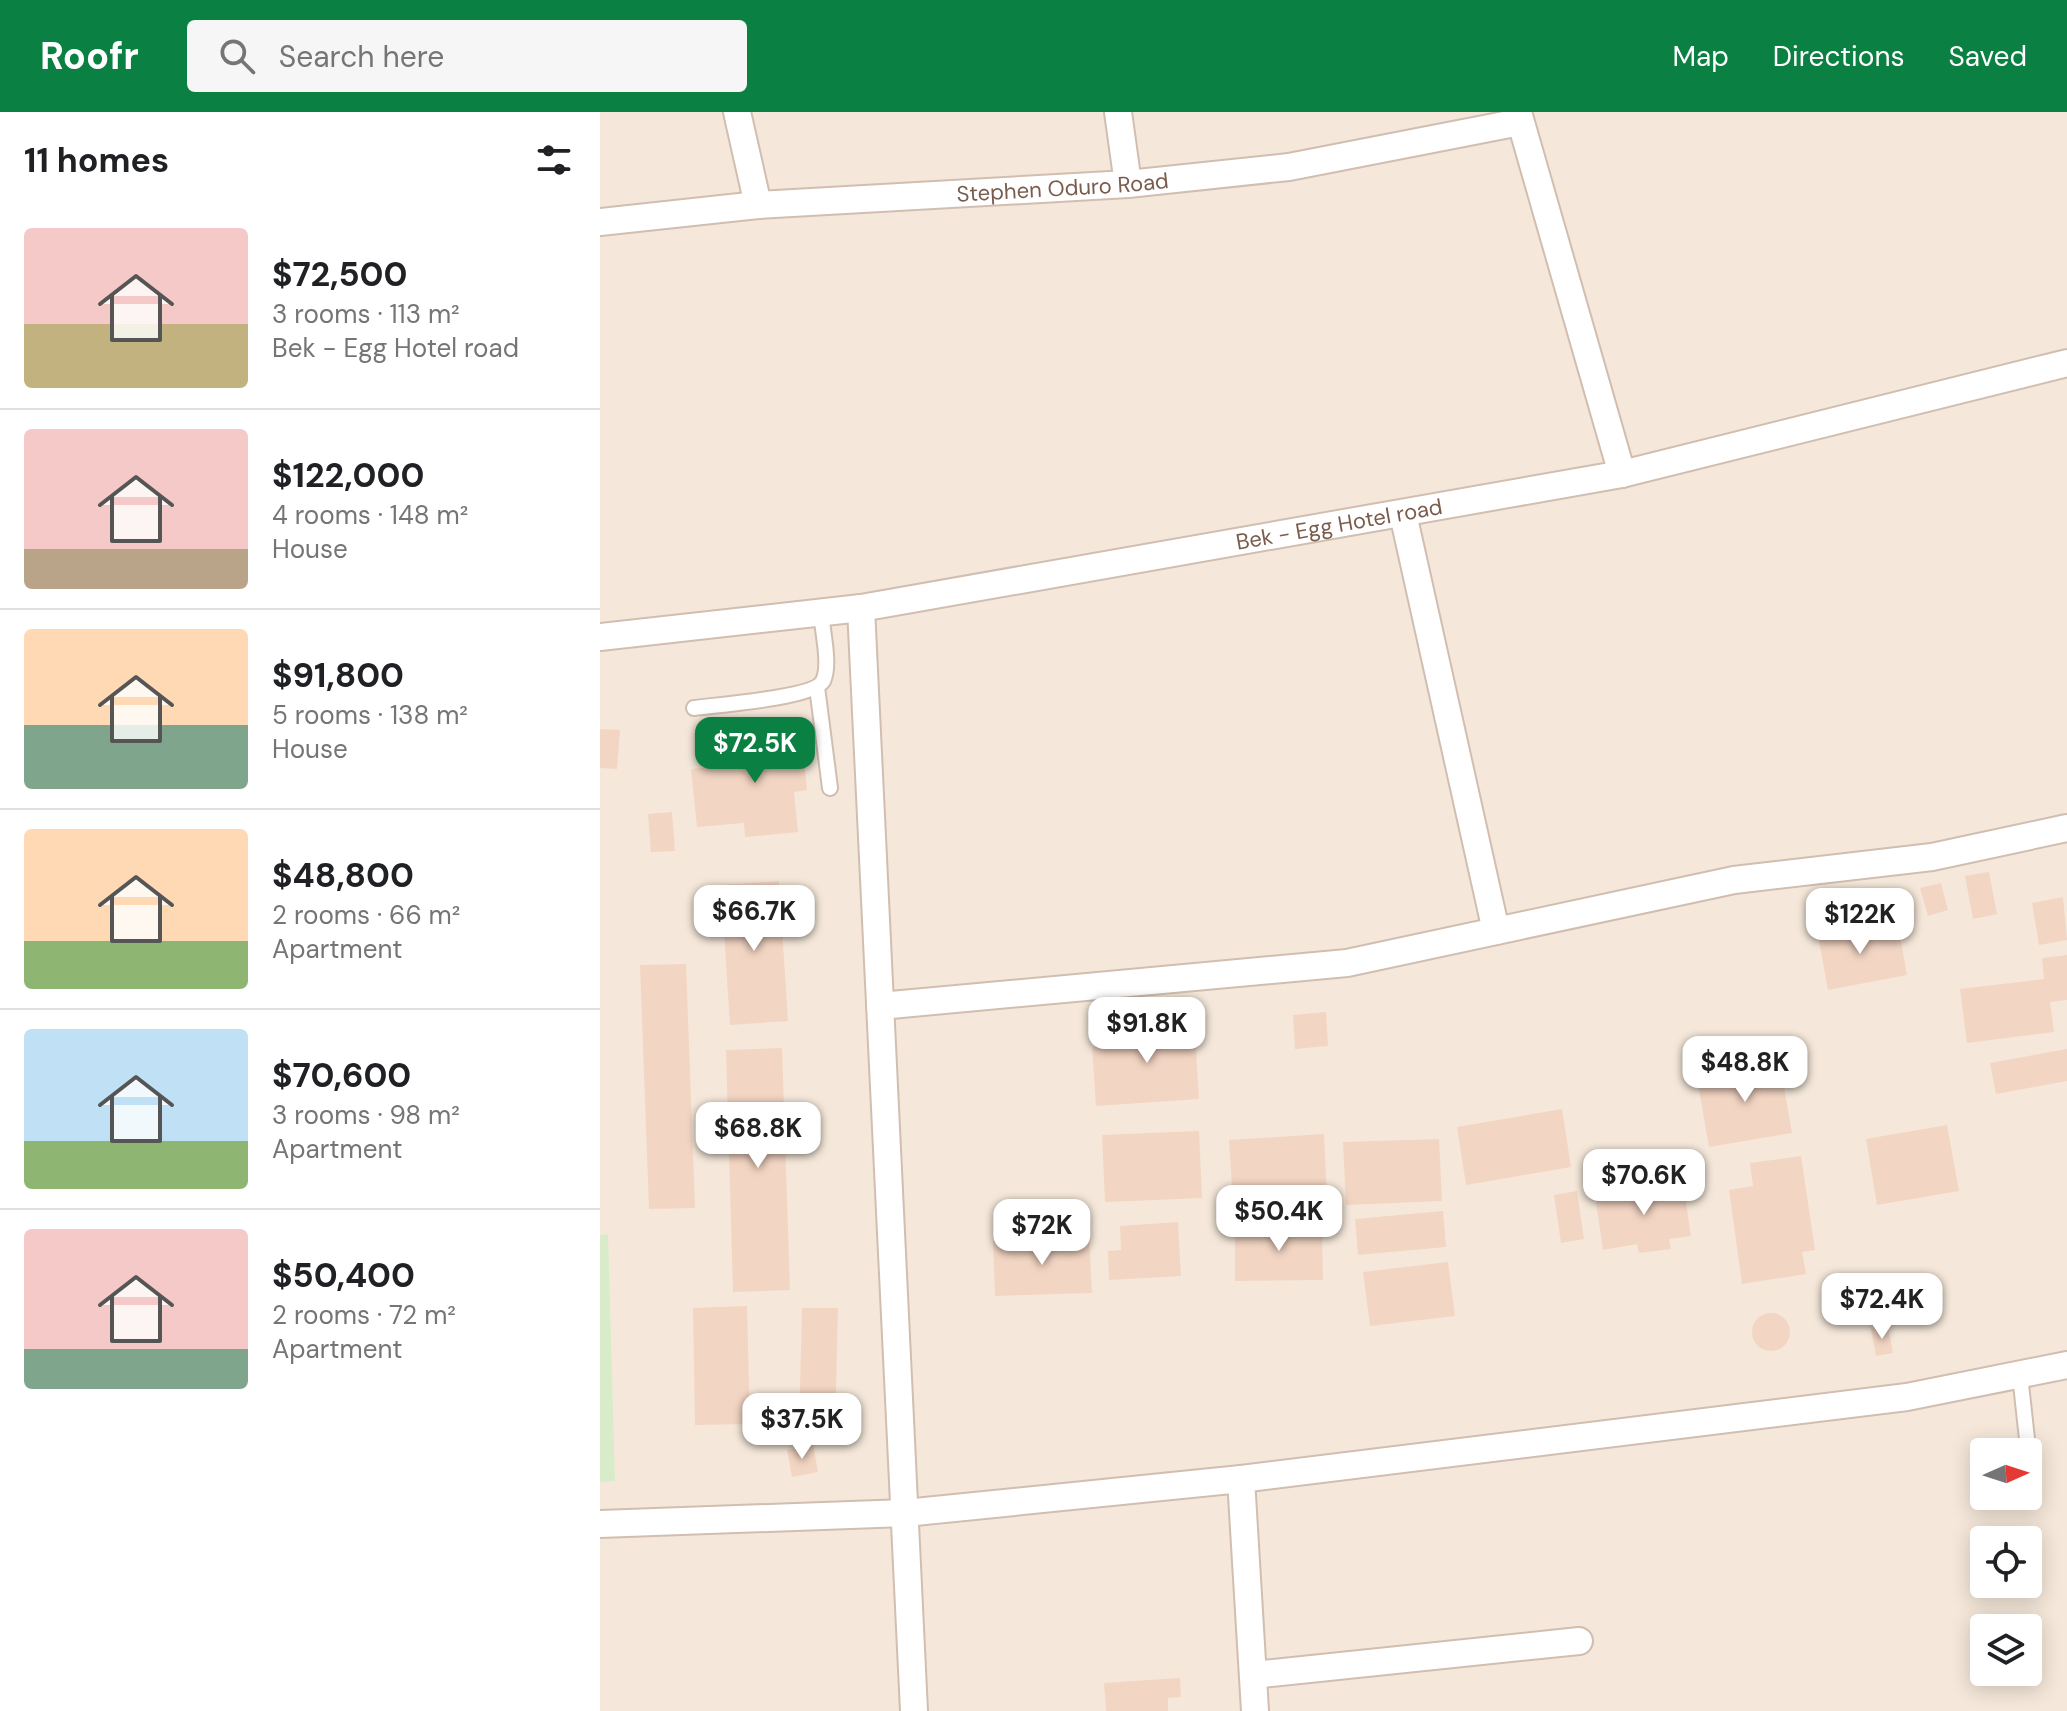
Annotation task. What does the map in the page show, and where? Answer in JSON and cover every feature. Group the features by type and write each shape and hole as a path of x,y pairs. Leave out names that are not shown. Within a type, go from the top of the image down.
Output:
{"street":[{"path":"737,112 758,205"},
{"path":"1118,112 1128,184"},
{"path":"1519,117 1622,474"},
{"name":"Stephen Oduro Road","path":"600,222 758,205 1128,184 1289,167 1519,117"},
{"name":"Bek - Egg Hotel road","path":"600,637 861,608 1622,474 2067,363"},
{"path":"1403,514 1496,931"},
{"path":"861,608 914,1711"},
{"path":"880,1006 1347,963 1734,880 1932,857 2067,828"},
{"path":"600,1524 905,1513 1241,1479 1907,1397 2067,1365"},
{"path":"1241,1479 1255,1711"},
{"path":"1253,1675 1579,1641"}],"lane":[{"path":"694,708 798,694 817,687 823,681 825,668 821,612"},
{"path":"817,687 830,788"},
{"path":"2020,1375 2027,1438"}],"shaded area":[{"path":"600,112 2067,112 2067,1711 600,1711"}],"green space":[{"path":"608,1234 615,1481 600,1482 600,1235"}],"building":[{"path":"787,721 790,740 802,739 807,790 794,792 798,832 745,837 744,823 697,827 691,769 750,763 746,725"},
{"path":"600,729 620,730 617,769 600,768"},
{"path":"672,812 675,851 651,852 648,814"},
{"path":"1989,872 1997,914 1973,919 1965,876"},
{"path":"779,881 788,1021 730,1025 721,885"},
{"path":"1941,883 1948,910 1928,916 1920,888"},
{"path":"2063,897 2067,940 2039,945 2032,903"},
{"path":"1861,923 1864,936 1899,930 1907,975 1828,990 1817,930"},
{"path":"2067,955 2067,1000 2050,1002 2054,1032 1967,1043 1960,989 2044,979 2042,958"},
{"path":"686,964 695,1208 649,1209 640,965"},
{"path":"1326,1012 1328,1046 1295,1049 1293,1015"},
{"path":"1178,1019 1178,1034 1195,1033 1199,1099 1096,1106 1092,1047 1117,1045 1116,1023"},
{"path":"782,1048 790,1290 733,1292 726,1050"},
{"path":"2067,1049 2067,1081 1996,1094 1990,1063"},
{"path":"1763,1058 1766,1073 1781,1070 1792,1133 1709,1147 1698,1084 1719,1080 1717,1066"},
{"path":"1562,1109 1571,1167 1466,1185 1457,1127"},
{"path":"1947,1125 1959,1191 1877,1205 1866,1139"},
{"path":"1199,1131 1202,1198 1105,1202 1102,1135"},
{"path":"1324,1134 1327,1196 1233,1201 1229,1140"},
{"path":"1439,1139 1442,1201 1346,1205 1343,1142"},
{"path":"1801,1156 1815,1250 1802,1252 1806,1274 1742,1284 1729,1190 1753,1186 1750,1163"},
{"path":"1683,1182 1691,1236 1669,1239 1671,1249 1639,1253 1637,1244 1603,1250 1595,1195"},
{"path":"1577,1191 1584,1239 1561,1243 1554,1195"},
{"path":"1443,1211 1446,1247 1358,1255 1355,1219"},
{"path":"1178,1222 1181,1276 1109,1280 1108,1251 1121,1250 1120,1226"},
{"path":"1322,1225 1323,1280 1235,1281 1235,1226"},
{"path":"1089,1238 1092,1293 995,1296 993,1241"},
{"path":"1448,1262 1455,1316 1370,1326 1363,1272"},
{"path":"747,1306 750,1424 695,1425 693,1308"},
{"path":"802,1308 838,1308 835,1429 799,1428"},
{"path":"1771,1313 1784,1319 1790,1332 1784,1345 1771,1351 1758,1345 1752,1332 1758,1319"},
{"path":"1888,1326 1893,1353 1876,1356 1871,1329"},
{"path":"813,1445 818,1472 792,1477 787,1450"},
{"path":"1180,1678 1181,1697 1168,1698 1168,1711 1106,1711 1104,1683"}]}
